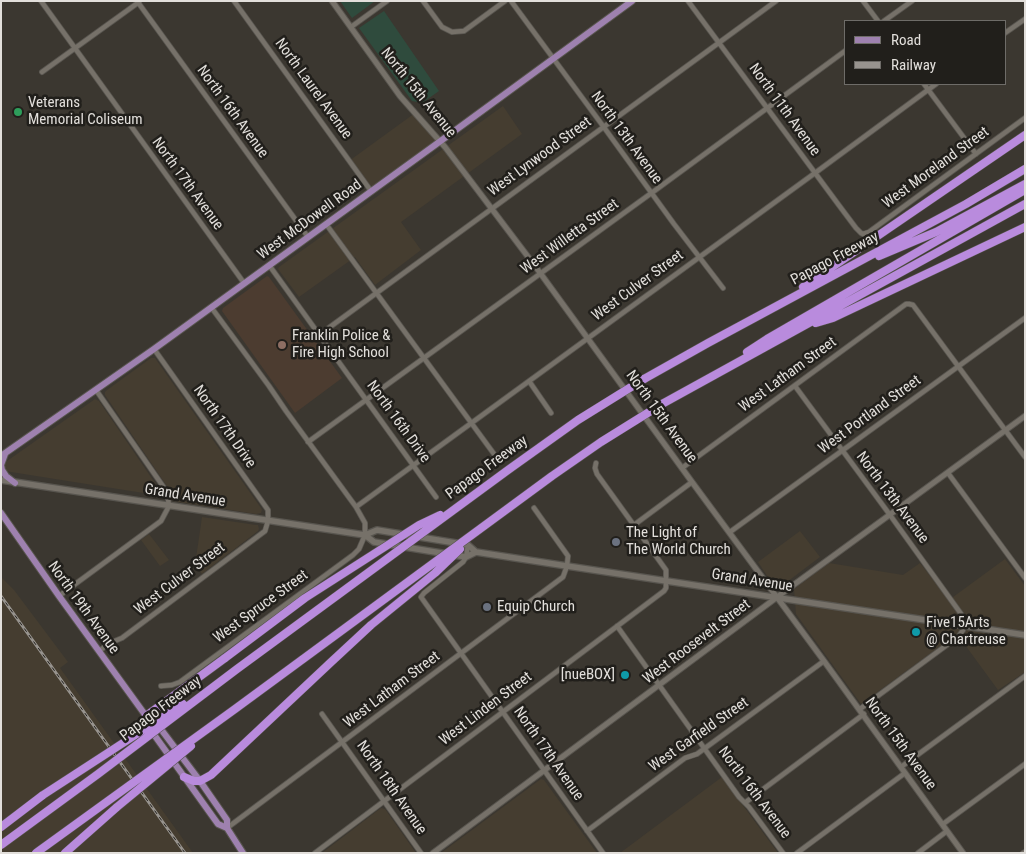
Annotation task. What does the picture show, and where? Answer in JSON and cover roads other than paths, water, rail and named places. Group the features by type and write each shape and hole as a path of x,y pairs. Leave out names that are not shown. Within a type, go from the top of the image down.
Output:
{"highway":[{"path":"770,310 1025,135"},
{"name":"Papago Freeway","path":"1,845 558,434 644,379 966,204 1025,169"},
{"path":"842,271 918,240 1025,184"},
{"path":"703,380 767,339 1025,190"},
{"path":"36,853 585,453 703,380 1025,204"},
{"path":"804,326 833,318 1025,227"},
{"path":"146,716 305,598 419,526 460,505"},
{"path":"184,777 200,781 211,776 366,630 435,573 486,525"},
{"path":"1,822 237,669"},
{"path":"67,853 235,709"},
{"path":"1,828 43,796"}],"main road":[{"name":"West McDowell Road","path":"3,455 154,349 632,1"},
{"path":"3,455 2,470 15,483"},
{"name":"Grand Avenue","path":"1,480 365,535 374,542 466,556"},
{"name":"North 19th Avenue","path":"1,513 146,716 154,720 200,781 227,820 227,828 243,853"},
{"name":"Grand Avenue","path":"365,535 376,530 468,545"},
{"path":"466,556 476,552 468,545"},
{"name":"Grand Avenue","path":"476,552 1025,635"},
{"name":"North 19th Avenue","path":"146,716 147,725 184,777 218,824 227,828"}],"street":[{"name":"North 17th Avenue","path":"41,1 244,283"},
{"name":"North Laurel Avenue","path":"234,1 371,191"},
{"name":"North 15th Avenue","path":"332,1 400,96 440,142 492,208 862,712 963,853"},
{"path":"351,27 387,1"},
{"path":"423,1 442,27 452,32 464,30 505,1"},
{"name":"North 13th Avenue","path":"511,1 723,288"},
{"name":"North 11th Avenue","path":"688,1 861,233"},
{"name":"West Lynwood Street","path":"319,335 776,1"},
{"path":"863,1 877,20"},
{"path":"885,20 912,1"},
{"path":"42,72 138,2"},
{"name":"North 16th Avenue","path":"138,2 308,237"},
{"path":"1006,32 1025,19"},
{"name":"West Willetta Street","path":"308,442 844,52"},
{"path":"925,85 976,154"},
{"name":"West Culver Street","path":"356,507 934,85"},
{"name":"West Moreland Street","path":"861,233 869,232 1025,118"},
{"path":"326,224 494,454"},
{"name":"North 16th Drive","path":"268,265 436,497"},
{"name":"West Latham Street","path":"682,468 906,304 913,305 958,367"},
{"path":"211,307 356,507 365,523 365,535"},
{"name":"West Portland Street","path":"730,532 1025,318"},
{"name":"North 17th Drive","path":"154,349 268,510 268,521"},
{"path":"958,367 1025,457"},
{"path":"529,381 552,413"},
{"name":"North 13th Avenue","path":"794,386 964,615 964,626"},
{"path":"60,596 160,521 169,506 167,492 96,390"},
{"name":"West Roosevelt Street","path":"433,853 1025,416"},
{"path":"596,463 597,474 666,570 666,581"},
{"path":"948,473 1025,578"},
{"path":"634,525 692,482"},
{"path":"534,508 568,556 567,566"},
{"name":"West Culver Street","path":"99,651 110,643 122,638 265,531 268,521"},
{"name":"West Spruce Street","path":"161,686 180,682 359,550 365,535"},
{"path":"466,556 468,545"},
{"name":"North 17th Avenue","path":"466,556 463,562 421,597 603,853"},
{"name":"West Latham Street","path":"227,828 563,577 567,566"},
{"name":"West Linden Street","path":"315,853 664,591 666,581"},
{"name":"North 16th Avenue","path":"617,626 739,797 746,802 783,853"},
{"path":"746,802 959,636 964,626"},
{"name":"West Garfield Street","path":"587,831 685,758 705,749 824,661"},
{"path":"901,767 1025,676"},
{"name":"North 18th Avenue","path":"322,714 421,853"},
{"path":"943,824 1025,764"},
{"path":"797,853 905,773"},
{"path":"918,853 947,831"}],"railway":[{"path":"1,596 185,853"}],"place":[{"name":"Veterans Memorial Coliseum","path":"18,112"},
{"name":"Franklin Police & Fire High School","path":"282,345"},
{"name":"The Light of The World Church","path":"616,542"},
{"name":"Equip Church","path":"487,607"},
{"name":"Five15Arts @ Chartreuse","path":"916,632"},
{"name":"[nueBOX]","path":"625,675"}]}
